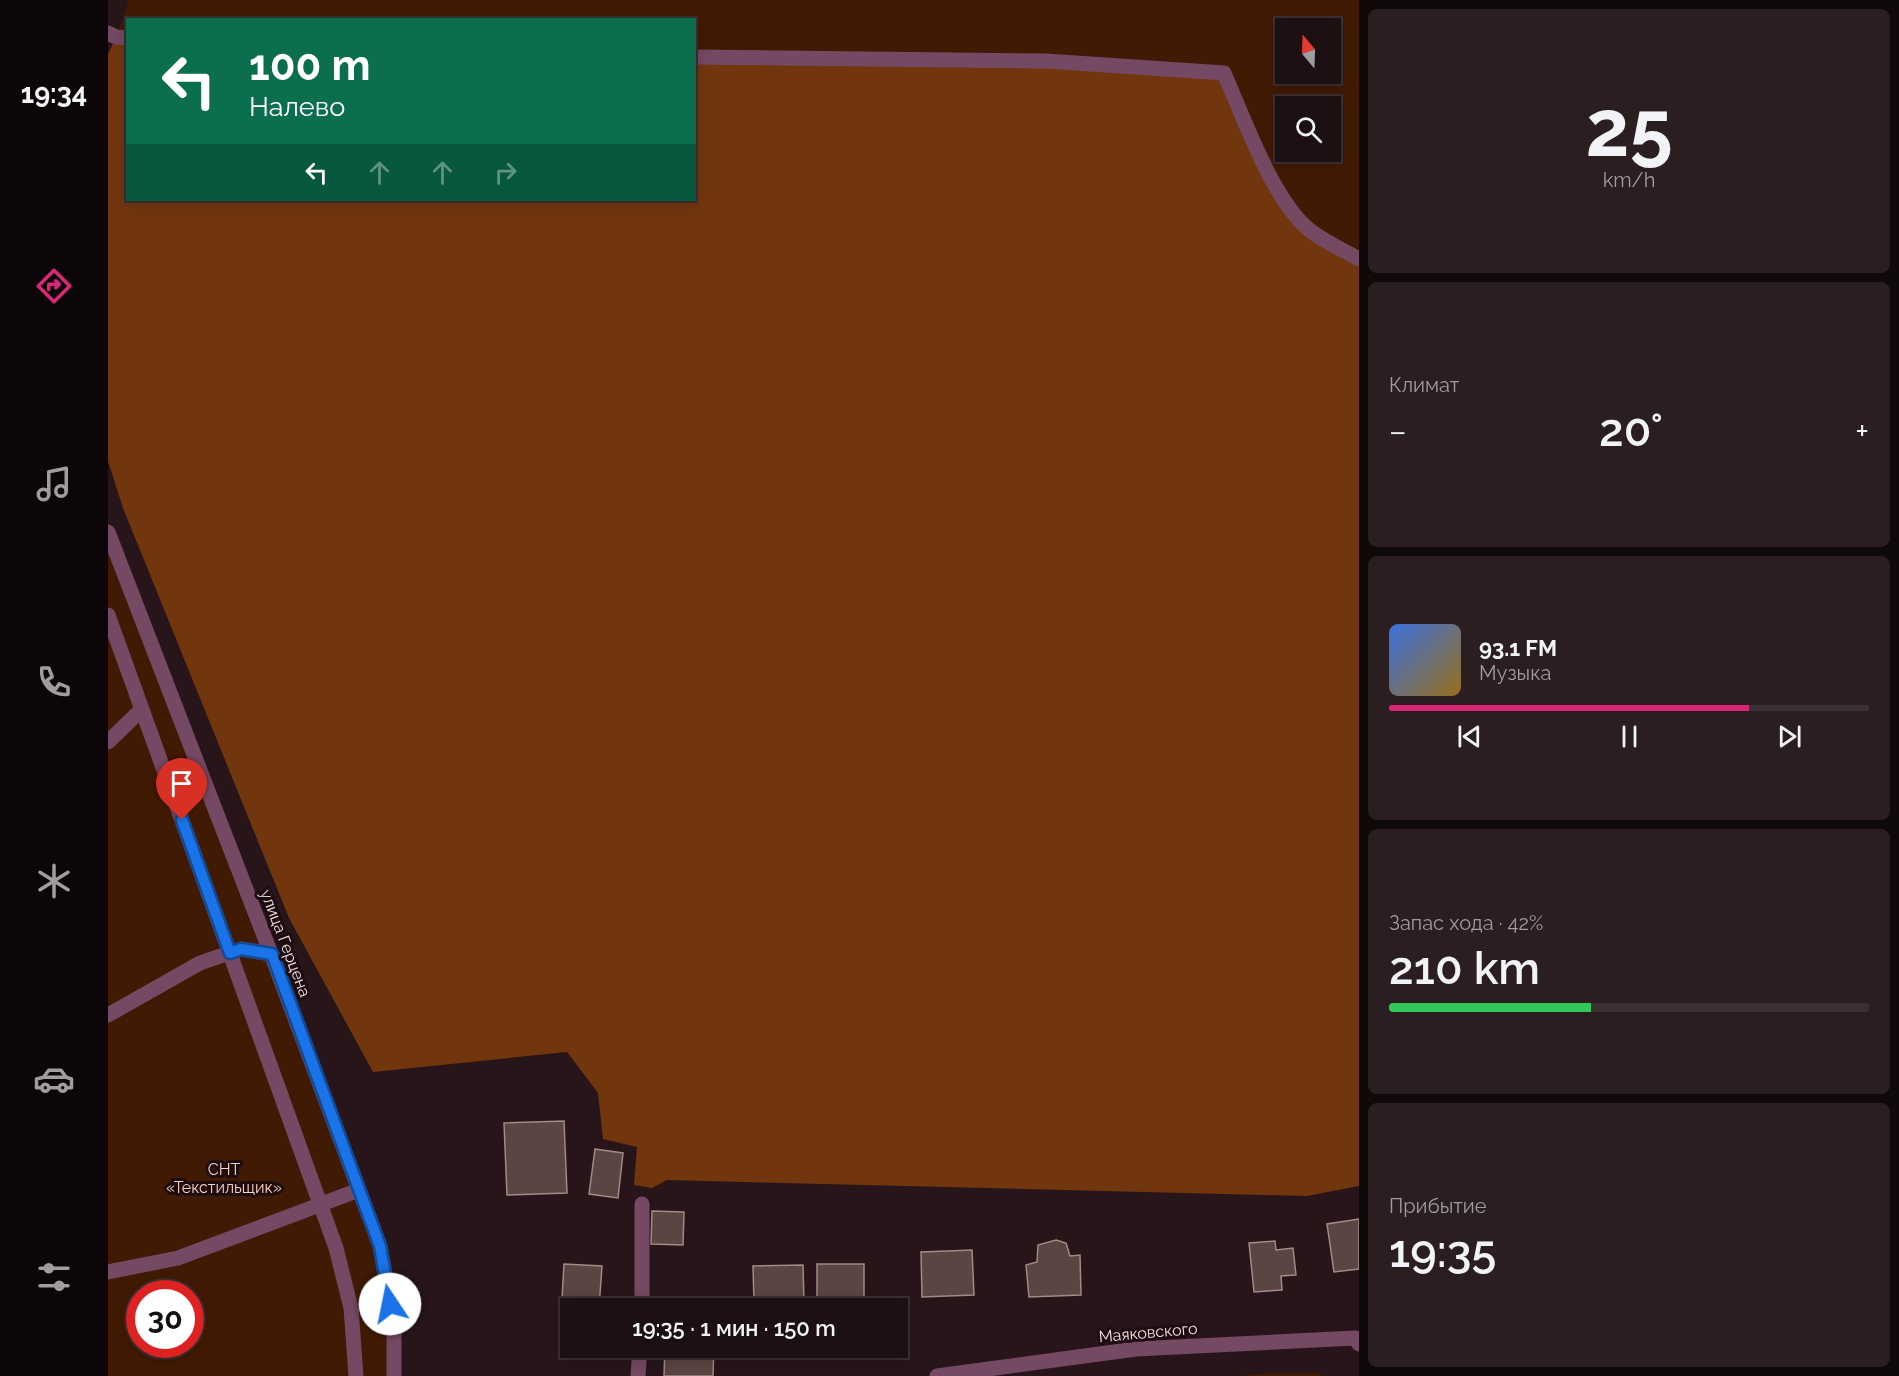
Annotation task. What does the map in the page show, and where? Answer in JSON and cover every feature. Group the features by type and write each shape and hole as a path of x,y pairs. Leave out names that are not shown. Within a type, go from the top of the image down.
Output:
{"street":[{"path":"108,33 116,38 126,38"},
{"path":"696,57 1046,61 1224,73 1265,166 1288,209 1310,231 1359,259"},
{"name":"улица Герцена","path":"108,532 272,954 380,1246 394,1323 394,1376"},
{"path":"108,615 336,1248 351,1308 356,1376"},
{"path":"108,742 141,710"},
{"path":"108,1015 200,963 241,949 272,954"},
{"path":"108,1272 178,1258 359,1190"},
{"path":"642,1204 642,1298"},
{"name":"Маяковского","path":"938,1376 1136,1349 1354,1338 1359,1344"},
{"path":"638,1376 639,1358"}],"green space":[{"path":"129,0 1359,0 1359,259 696,57 696,18 126,18 126,38 116,37"},
{"name":"СНТ «Текстильщик»","path":"108,549 374,1247 386,1325 388,1376 108,1376"},
{"path":"1317,1373 1323,1376 1241,1376 1260,1374"}],"shaded area":[{"path":"116,37 126,38 126,201 696,201 696,57 1224,73 1288,209 1359,259 1359,1186 1307,1196 667,1180 652,1188 634,1185 637,1147 603,1139 598,1093 567,1052 373,1072 289,918 123,508 108,461 108,54"}],"building":[{"path":"564,1121 567,1193 507,1195 504,1123"},
{"path":"595,1149 623,1153 618,1198 589,1194"},
{"path":"652,1211 684,1212 683,1245 651,1244"},
{"path":"1359,1219 1359,1269 1334,1272 1327,1224"},
{"path":"1056,1240 1066,1243 1070,1256 1080,1255 1081,1295 1029,1297 1026,1265 1037,1262 1038,1245"},
{"path":"1275,1241 1276,1250 1293,1248 1296,1275 1281,1276 1282,1290 1254,1292 1249,1243"},
{"path":"972,1250 974,1295 922,1297 921,1252"},
{"path":"564,1264 602,1266 600,1298 562,1298"},
{"path":"817,1264 864,1264 864,1298 817,1298"},
{"path":"803,1265 804,1298 754,1298 753,1266"},
{"path":"665,1358 714,1358 713,1376 664,1376"}],"route":[{"path":"182,820 230,953 241,949 272,954 380,1246 390,1304"}]}
